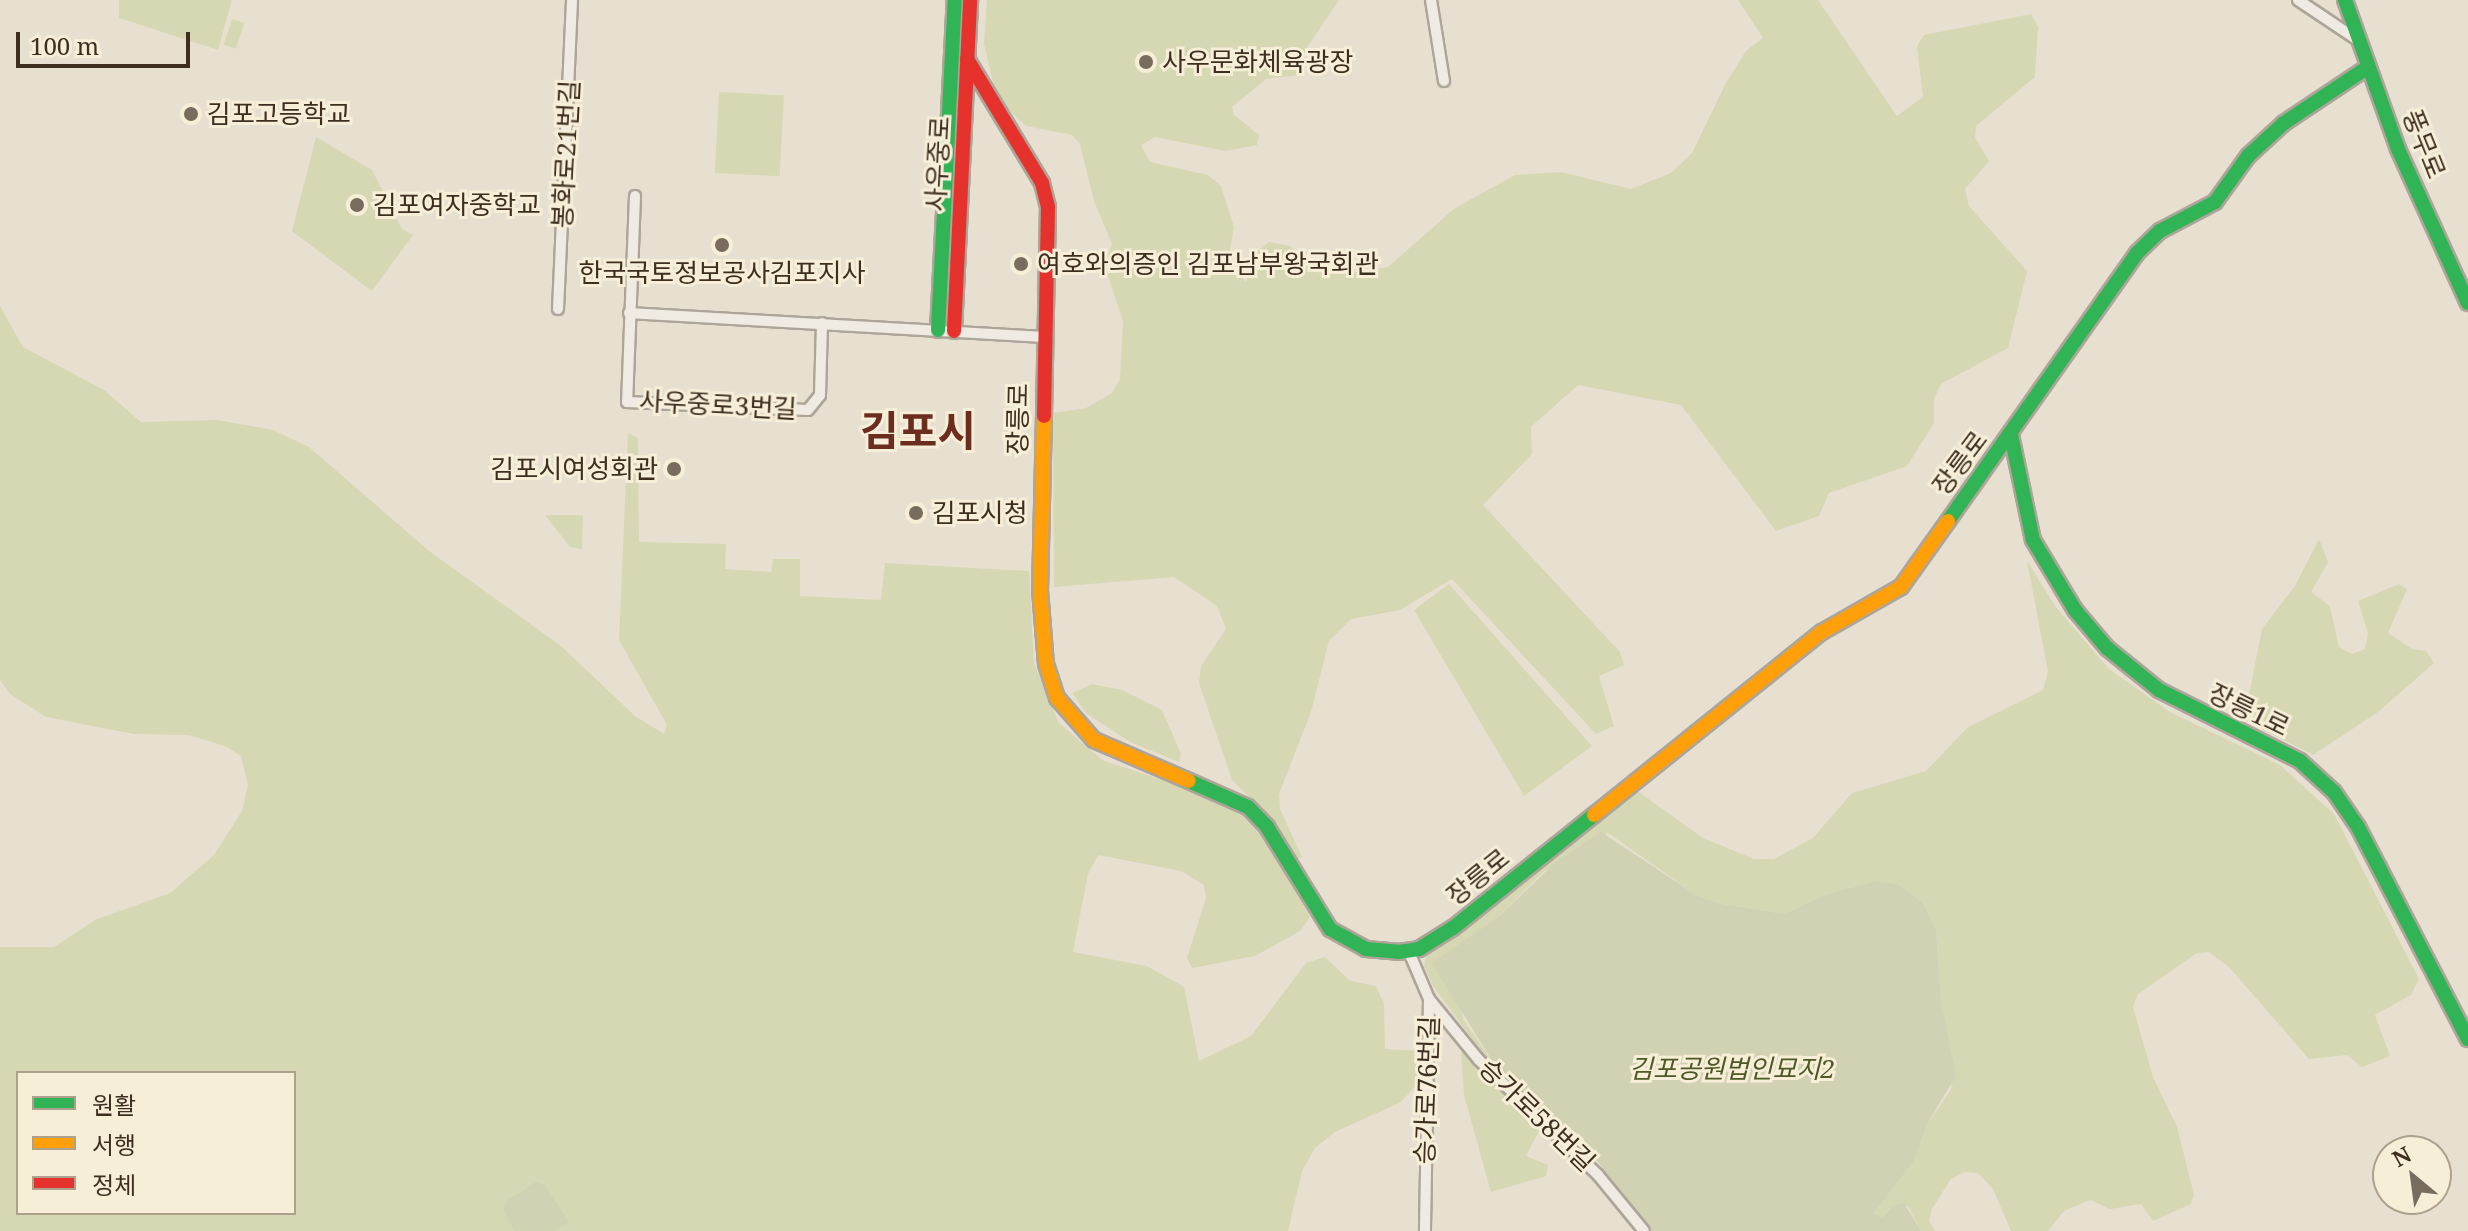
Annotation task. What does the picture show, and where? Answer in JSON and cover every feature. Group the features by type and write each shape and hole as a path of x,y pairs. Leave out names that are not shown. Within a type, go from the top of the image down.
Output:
{"street":[{"name":"봉화로21번길","path":"558,309 572,0"},
{"name":"사우중로","path":"938,330 955,0"},
{"name":"사우중로","path":"954,331 970,0"},
{"path":"1431,0 1444,81"},
{"path":"2298,0 2359,41"},
{"name":"풍무로","path":"2345,0 2411,181 2468,303"},
{"name":"장릉로","path":"967,59 1046,190 1040,617 1046,664 1057,698 1094,740 1248,807 1267,827 1322,918 1339,936 1366,949 1409,952 1453,928 1822,632 1901,587 2011,435 2086,321 2147,242 2215,202 2260,143 2368,67"},
{"path":"635,196 629,313 1043,337"},
{"name":"사우중로3번길","path":"629,313 627,402 797,412 815,405 820,395 822,323"},
{"name":"장릉1로","path":"2011,435 2033,540 2075,610 2107,648 2159,690 2300,761 2334,792 2358,827 2468,1039"},
{"name":"승가로76번길","path":"1409,952 1429,999 1425,1231"},
{"name":"승가로58번길","path":"1429,999 1479,1060 1598,1175 1644,1231"}],"green space":[{"path":"119,0 232,0 218,50 119,18"},
{"path":"987,0 1339,0 1306,49 1300,75 1266,79 1232,107 1234,115 1259,135 1257,145 1226,151 1155,137 1141,145 1150,162 1208,175 1221,186 1234,227 1228,262 1246,282 1255,254 1269,242 1290,246 1313,272 1345,274 1388,267 1455,208 1515,175 1561,172 1631,189 1671,173 1692,153 1726,83 1746,51 1763,38 1738,0 1818,0 1897,116 1923,97 1917,46 1924,35 2031,14 2038,27 2035,77 1976,126 1975,137 1989,161 1965,189 1969,206 2027,271 2008,348 1941,384 1934,399 1934,423 1907,466 1829,493 1819,516 1776,531 1681,405 1578,385 1531,427 1532,454 1483,505 1620,652 1624,665 1599,676 1614,726 1596,734 1452,579 1400,610 1351,619 1329,641 1311,712 1279,794 1280,809 1302,857 1297,859 1268,816 1232,780 1199,683 1201,666 1226,629 1217,606 1174,577 1054,587 1053,413 1086,408 1112,393 1120,379 1123,321 1104,264 1112,244 1094,201 1080,144 1072,135 1026,126 997,99 984,44"},
{"path":"232,19 244,23 236,49 224,45"},
{"path":"719,92 784,95 780,176 715,173"},
{"path":"316,137 372,170 402,229 413,235 372,291 292,231"},
{"path":"0,306 23,347 104,390 141,422 218,420 273,430 309,447 429,551 561,646 635,716 664,734 667,725 619,640 628,433 638,438 639,542 726,544 725,569 771,572 773,559 800,559 800,596 881,600 885,563 1029,571 1034,663 1058,722 1102,760 1193,790 1237,811 1264,837 1310,917 1300,931 1255,956 1192,968 1187,958 1206,898 1204,885 1181,871 1098,855 1088,874 1073,952 1147,966 1184,987 1199,1061 1251,1036 1306,963 1325,957 1350,981 1376,986 1384,1004 1385,1049 1420,1051 1418,1083 1401,1102 1335,1132 1315,1148 1302,1171 1288,1231 0,1231 0,947 54,947 95,920 170,893 214,855 242,811 248,785 241,756 227,747 189,735 134,734 46,717 10,694 0,680"},
{"path":"545,515 583,515 582,549 570,547"},
{"path":"2319,539 2328,562 2311,592 2330,606 2339,647 2352,654 2365,649 2368,633 2358,601 2399,584 2407,589 2388,633 2412,649 2426,651 2434,663 2378,712 2313,755 2244,720 2262,629 2295,586"},
{"path":"2027,561 2055,606 2109,669 2170,712 2280,765 2334,814 2419,979 2411,995 2375,1015 2390,1056 2362,1067 2347,1055 2309,1059 2229,967 2209,952 2197,953 2138,994 2133,1007 2153,1077 2177,1127 2194,1195 2191,1204 2153,1221 2141,1204 2110,1209 2090,1200 2064,1211 2048,1231 2011,1231 1993,1189 1978,1173 1965,1172 1951,1179 1932,1209 1929,1221 1935,1231 1921,1231 1908,1206 1890,1208 1883,1217 1873,1214 1914,1161 1927,1124 1951,1090 1954,1067 1941,998 1936,930 1923,903 1898,884 1876,881 1827,894 1784,914 1722,904 1698,896 1608,833 1543,872 1497,918 1455,948 1463,1019 1497,1069 1433,986 1424,966 1426,954 1636,790 1703,838 1754,859 1774,859 1813,838 1852,793 1926,771 1968,727 2043,690 2048,672"},
{"path":"1449,584 1592,746 1524,796 1414,610"},
{"path":"1092,684 1122,690 1162,710 1181,754 1179,762 1130,742 1086,713 1072,693"},
{"name":"김포공원법인묘지2","path":"1601,832 1698,896 1722,904 1784,914 1827,894 1876,881 1898,884 1923,903 1936,930 1941,998 1956,1076 1927,1124 1914,1161 1873,1214 1883,1217 1893,1205 1904,1203 1921,1231 1650,1231 1599,1163 1497,1069 1432,963 1497,918 1556,862"},
{"path":"1461,1051 1540,1129 1526,1156 1548,1165 1546,1176 1491,1192 1464,1095"},
{"path":"536,1182 544,1184 569,1222 554,1231 515,1231 504,1212 505,1202"}],"traffic: fast":[{"path":"938,330 955,0"},
{"path":"2345,0 2398,149 2468,303"},
{"path":"1948,521 2137,253 2160,231 2215,202 2248,156 2284,123 2368,67"},
{"path":"2011,435 2033,540 2075,610 2107,648 2159,690 2300,761 2334,792 2358,827 2468,1039"},
{"path":"1189,781 1248,807 1267,827 1330,929 1366,949 1398,952 1419,949 1453,928 1594,815"}],"traffic: slow":[{"path":"1044,416 1040,590 1046,664 1057,698 1094,740 1189,781"},
{"path":"1594,815 1822,632 1901,587 1948,521"}],"traffic: jam":[{"path":"954,331 970,0"},
{"path":"967,59 1042,183 1048,207 1044,416"}],"place":[{"name":"사우문화체육광장","path":"1146,62"},
{"name":"김포고등학교","path":"191,114"},
{"name":"김포여자중학교","path":"357,205"},
{"name":"한국국토정보공사김포지사","path":"722,245"},
{"name":"여호와의증인 김포남부왕국회관","path":"1021,264"},
{"name":"김포시여성회관","path":"674,469"},
{"name":"김포시청","path":"916,513"}],"district":[{"name":"김포시","path":"918,430"}]}
